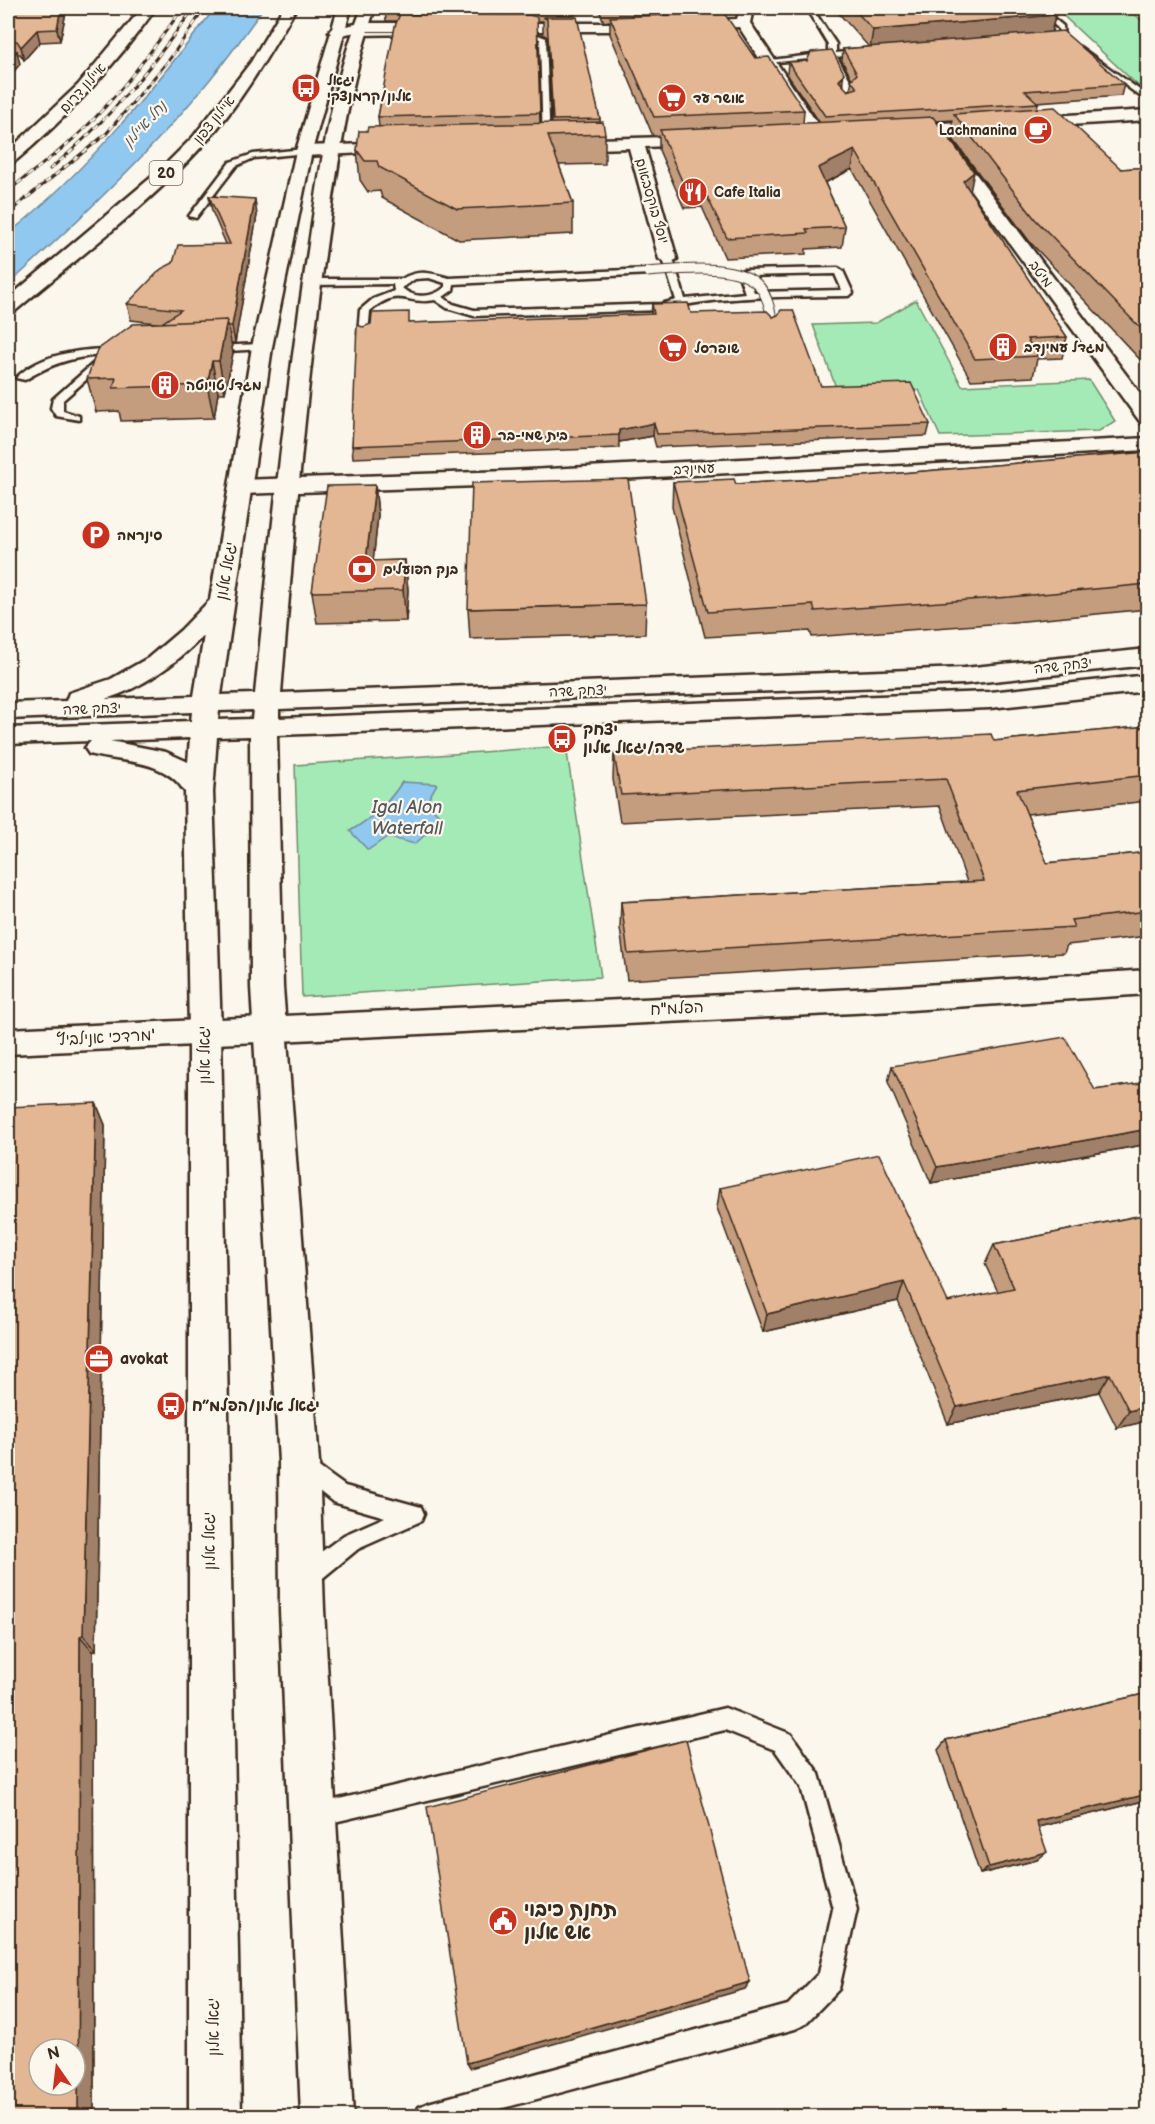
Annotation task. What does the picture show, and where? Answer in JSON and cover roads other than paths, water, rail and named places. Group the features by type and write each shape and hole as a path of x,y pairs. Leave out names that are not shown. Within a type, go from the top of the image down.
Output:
{"main road":[{"name":"איילון דרום","path":"8,159 56,118 109,59 149,8"},
{"name":"איילון צפון","path":"8,307 166,173 199,140 247,76 289,8"},
{"name":"יגאל אלון","path":"215,2116 205,1033 199,792 204,718 262,347 304,151 344,8"},
{"path":"327,2116 312,1815 299,1462 270,1029 264,716 287,487 312,282 332,150 360,31 368,8"},
{"path":"746,8 743,23 767,61 823,135 794,136"},
{"path":"1144,8 1148,10"},
{"path":"483,31 743,23"},
{"path":"336,32 454,31"},
{"path":"876,132 1148,115"},
{"name":"מיטב","path":"935,129 1148,419"},
{"path":"541,146 715,140"},
{"name":"יוסף בוקסבאום","path":"636,144 668,259"},
{"path":"304,151 419,148"},
{"name":"עמינדב","path":"241,487 754,467 1148,444"},
{"path":"15,711 87,696 136,678 180,647 221,603"},
{"name":"יצחק שדה","path":"264,716 964,676 1148,657"},
{"name":"יצחק שדה","path":"8,736 204,718 990,700 1148,683"},
{"name":"יצחק שדה","path":"15,711 204,718"},
{"path":"8,742 97,747 151,757 182,769 192,777 199,792"},
{"name":"הפלמ\"ח","path":"205,1033 894,999 1148,982"},
{"name":"מרדכי אנילביץ'","path":"8,1042 205,1033"}],"lane":[{"path":"809,8 832,44 832,54 848,79 849,85 843,91 849,99"},
{"path":"1037,8 1061,27 1062,38"},
{"path":"483,31 530,34 543,38 541,146"},
{"path":"1051,39 1062,38 1103,65 1148,100"},
{"path":"767,61 878,51"},
{"path":"193,216 233,164 253,156 304,151"},
{"path":"668,259 681,302"},
{"path":"312,282 400,281 421,275 437,276 448,281 705,270 748,279 758,284 773,322"},
{"path":"436,297 450,306 474,313 661,307 681,302 750,295 848,293 838,271 743,273 750,295"},
{"path":"399,292 397,285 400,281"},
{"path":"363,334 365,310 376,301 399,292 411,297 436,297 448,291 451,284 448,281"},
{"path":"205,349 262,347"},
{"path":"21,378 44,362 59,356 123,351"},
{"path":"75,418 63,417 58,413 56,406 58,399 112,352"},
{"path":"299,1462 340,1495 414,1514 351,1542 302,1581"},
{"path":"312,1815 725,1719 783,1742 811,1782 845,1908 830,1980 795,2016 428,2116"}],"water":[{"name":"נחל איילון","path":"215,8 263,8 207,84 144,154 8,285 8,234 92,156 168,68"},
{"name":"Igal Alon Waterfall","path":"402,782 437,784 426,803 443,818 415,844 387,837 368,850 350,831 379,810"}],"railway":[{"path":"8,191 65,146 97,116 136,71 183,8"},
{"path":"50,169 90,133 127,93 194,8"},
{"path":"8,213 106,134 169,60 205,8"}],"place":[{"name":"יגאל אלון/קרמנצקי","path":"306,88"},
{"name":"אושר עד","path":"672,98"},
{"name":"Lachmanina","path":"1038,130"},
{"name":"Cafe Italia","path":"693,192"},
{"name":"מגדל עמינדב","path":"1003,347"},
{"name":"שופרסל","path":"673,348"},
{"name":"מגדל טויוטה","path":"165,385"},
{"name":"בית שמי-בר","path":"477,435"},
{"name":"סינרמה","path":"96,535"},
{"name":"בנק הפועלים","path":"362,569"},
{"name":"יצחק שדה/יגאל אלון","path":"562,739"},
{"name":"avokat","path":"99,1359"},
{"name":"יגאל אלון/הפלמ״ח","path":"171,1406"},
{"name":"תחנת כיבוי אש אלון","path":"503,1921"}]}
